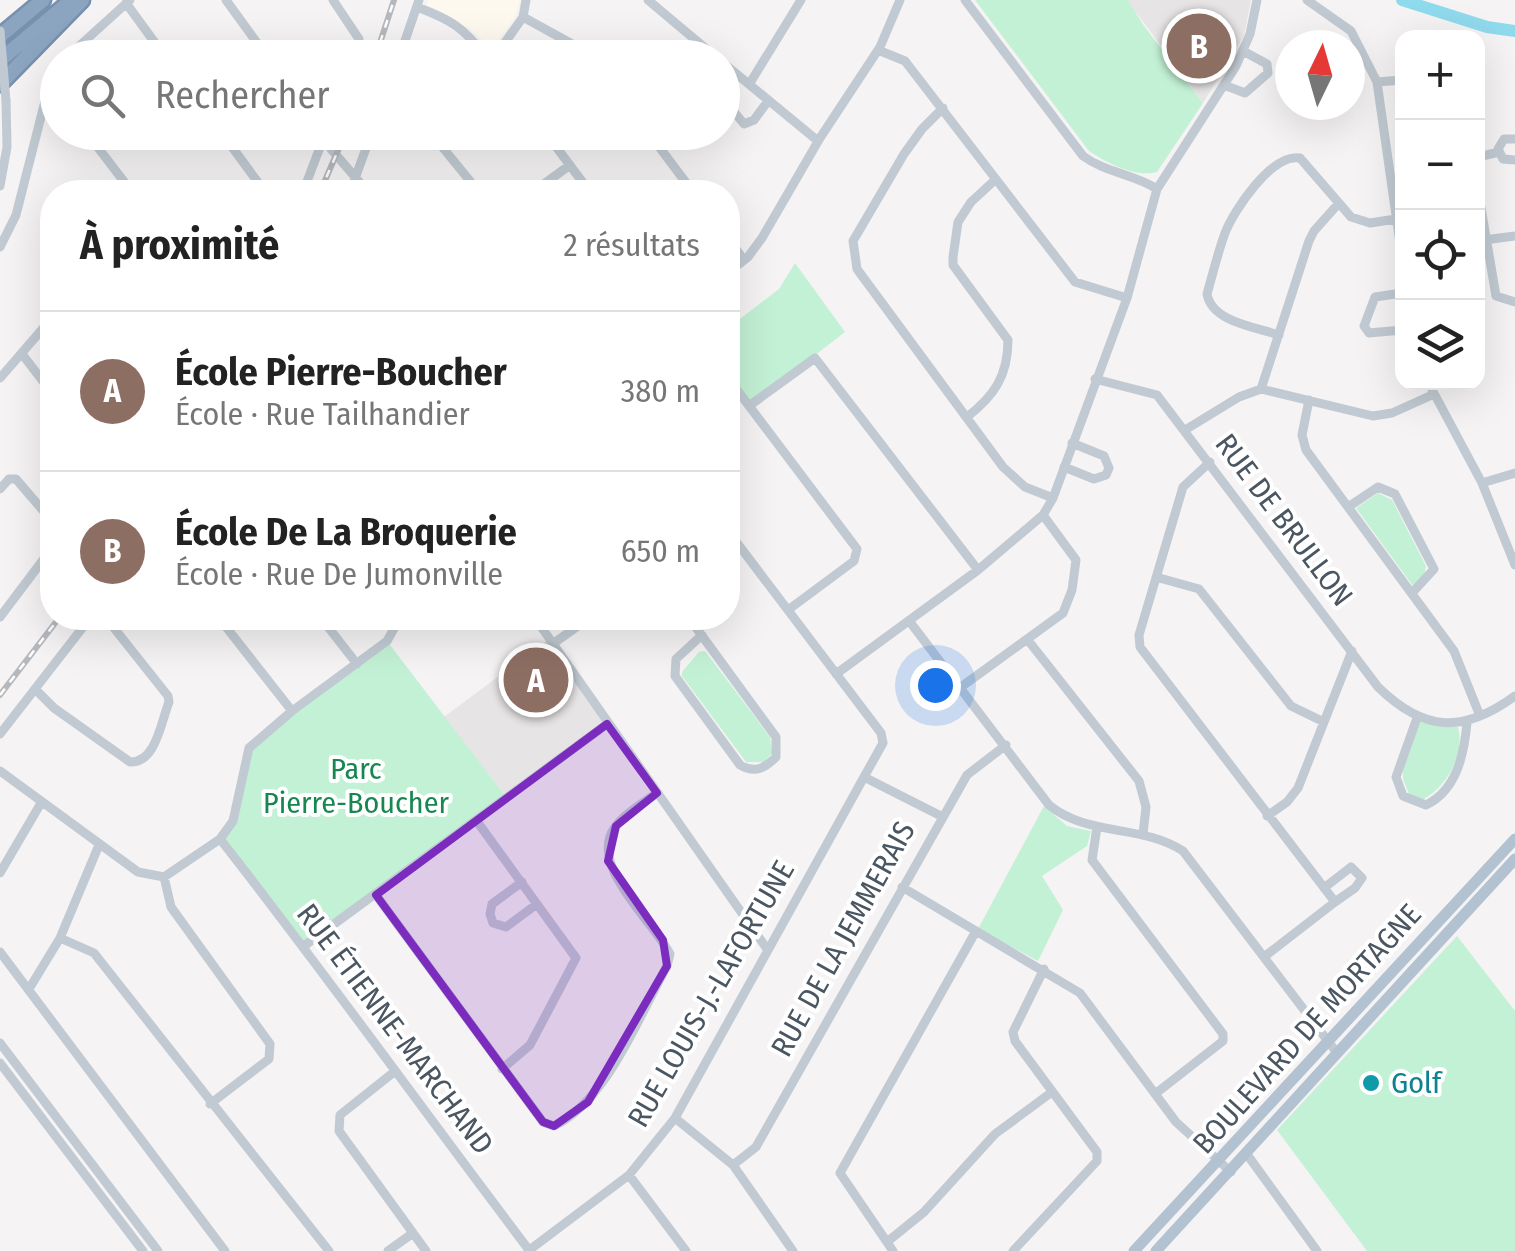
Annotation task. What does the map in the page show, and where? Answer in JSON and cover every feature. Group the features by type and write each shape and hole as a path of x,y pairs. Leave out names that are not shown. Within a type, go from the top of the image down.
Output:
{"highway":[{"path":"0,33 43,0"},
{"path":"0,60 72,0"},
{"path":"43,40 82,0"},
{"path":"0,84 40,43"}],"main road":[{"name":"BOULEVARD DE MORTAGNE","path":"1134,1251 1515,839"},
{"name":"BOULEVARD DE MORTAGNE","path":"1156,1251 1515,859"}],"street":[{"path":"226,0 255,40"},
{"path":"333,0 359,40"},
{"path":"504,40 523,17 526,0"},
{"path":"648,0 697,40"},
{"path":"750,83 801,0"},
{"path":"740,263 762,238 818,141 878,50 900,0"},
{"path":"965,0 1083,156 1109,171 1157,189"},
{"path":"740,547 836,674 978,570 1043,514 1053,498 1127,298 1157,189 1243,51 1258,0"},
{"path":"1308,0 1351,31 1377,82 1395,212"},
{"path":"86,40 128,1 154,40"},
{"path":"405,40 418,3 450,19 474,40"},
{"path":"523,17 565,40"},
{"path":"0,33 7,147 0,186"},
{"path":"878,50 906,61 1076,282 1127,298"},
{"path":"1224,85 1245,93 1268,73 1267,64 1243,51"},
{"path":"740,75 818,141"},
{"path":"1377,82 1395,81"},
{"path":"740,119 744,124 754,120 768,101"},
{"path":"943,108 904,154 853,241 857,269 1017,481 1053,498"},
{"path":"0,246 16,215 40,121"},
{"path":"1499,152 1501,142 1515,139"},
{"path":"100,150 123,180"},
{"path":"235,150 256,180"},
{"path":"307,180 319,150"},
{"path":"332,150 356,178"},
{"path":"356,178 366,150"},
{"path":"445,150 469,180"},
{"path":"559,150 581,180"},
{"path":"662,150 684,180"},
{"path":"1485,155 1499,152"},
{"path":"1499,152 1507,160 1515,160"},
{"path":"1279,335 1218,314 1208,304 1207,294 1226,231 1264,175 1286,158 1300,158 1351,217 1363,222 1395,219"},
{"path":"549,180 570,165"},
{"path":"967,417 987,402 999,384 1008,340 953,265 953,241 958,222 971,202 996,179"},
{"path":"1261,389 1314,231 1339,203"},
{"path":"1485,240 1515,236"},
{"path":"1485,245 1496,296 1515,302"},
{"path":"740,254 744,260"},
{"path":"1395,294 1375,297 1364,326 1369,333 1395,331"},
{"path":"0,378 40,332"},
{"path":"22,354 40,378"},
{"path":"750,406 815,358 978,570"},
{"name":"RUE DE BRULLON","path":"1095,378 1157,396 1378,688 1417,718"},
{"path":"1185,430 1239,396 1261,389 1373,416 1392,413 1432,395"},
{"path":"1430,390 1482,482 1515,562"},
{"path":"740,393 857,549 854,561 788,610"},
{"path":"1309,400 1302,434 1306,450 1454,652 1480,716"},
{"path":"1064,467 1094,478 1106,474 1109,468 1104,456 1072,444"},
{"path":"1210,462 1183,487 1139,635 1140,647 1335,902"},
{"path":"1482,482 1515,473"},
{"path":"0,489 16,479 40,507"},
{"path":"1348,506 1378,487 1395,494 1434,569 1413,592"},
{"path":"962,687 1063,612 1072,590 1076,560 1043,514"},
{"path":"0,618 40,564"},
{"path":"1156,577 1200,590 1291,706 1324,722"},
{"path":"910,622 1049,805 1077,822 1143,834 1183,851 1337,1053"},
{"path":"0,734 81,630"},
{"path":"35,688 54,708 130,762 148,756 168,696 116,630"},
{"path":"228,630 292,711"},
{"path":"330,630 357,664"},
{"path":"0,771 138,872 164,877 220,839 233,821 249,748 292,711 387,642 394,630"},
{"path":"544,630 767,949"},
{"path":"554,642 572,630"},
{"path":"698,630 776,738 776,756 766,767 756,770 740,765 675,676 676,660 702,635"},
{"path":"1027,640 1140,781 1146,807 1143,834"},
{"path":"1267,816 1287,802 1298,788 1352,652"},
{"name":"RUE LOUIS-J.-LAFORTUNE","path":"528,1250 630,1175 675,1118 883,743 880,733 836,674"},
{"path":"1466,723 1464,756 1436,800 1426,806 1403,796 1396,777 1417,718 1466,723 1515,696"},
{"path":"304,946 607,724"},
{"name":"RUE DE LA JEMMERAIS","path":"732,1165 756,1147 967,775 1006,745"},
{"path":"864,777 941,816"},
{"path":"376,895 502,1069 543,1122 554,1126 572,1118 588,1102 667,966 670,954 608,861 610,836 616,826 657,793"},
{"path":"0,874 42,803"},
{"path":"476,820 576,958 530,1045 502,1069"},
{"path":"1097,826 1092,860 1223,1034 1223,1041 1155,1094"},
{"name":"RUE ÉTIENNE-MARCHAND","path":"220,839 304,946 528,1250"},
{"path":"29,990 60,938 100,846"},
{"path":"1264,957 1356,888 1362,878 1351,868 1324,888"},
{"path":"164,877 171,907 270,1044 269,1059 210,1104"},
{"path":"522,882 492,904 493,923 506,927 537,904"},
{"path":"902,886 1080,993 1176,1122 1231,1172"},
{"path":"976,931 840,1173 890,1247 995,1134 1052,1092"},
{"path":"60,938 94,953 329,1251"},
{"path":"0,952 225,1251"},
{"path":"1013,1251 1097,1162 1097,1152 1015,1042 1013,1032 1044,969"},
{"path":"0,1043 112,1191 150,1250"},
{"path":"0,1063 102,1198 150,1250"},
{"path":"394,1072 340,1115 338,1131 426,1251"},
{"path":"16,1084 26,1076"},
{"path":"675,1118 732,1165 793,1251"},
{"path":"56,1138 67,1131"},
{"path":"1246,1154 1317,1251"},
{"path":"85,1175 94,1168"},
{"path":"630,1175 683,1247 668,1251"},
{"path":"102,1198 112,1191"},
{"path":"388,1251 413,1233"}],"highlighted area":[{"path":"607,724 657,793 616,826 608,861 663,940 667,966 588,1102 554,1126 543,1122 376,895"}],"shaded area":[{"path":"428,0 520,0 515,17 498,40 482,40 470,29 426,6"},
{"path":"1127,0 1251,0 1244,36 1203,103"},
{"path":"551,637 607,724 506,797 444,717"}],"green space":[{"path":"975,0 1128,0 1203,103 1157,172 1131,171 1089,151"},
{"path":"795,263 845,332 749,406 740,394 740,319 779,289"},
{"path":"1378,493 1392,500 1426,566 1424,575 1413,586 1356,508"},
{"name":"Parc Pierre-Boucher","path":"387,641 506,797 304,946 220,839 233,821 249,748"},
{"path":"705,651 770,737 772,753 764,762 746,762 682,676 699,652"},
{"path":"1419,722 1458,727 1459,738 1452,769 1439,787 1422,800 1409,794 1403,779"},
{"path":"1044,806 1067,826 1091,831 1087,846 1042,876 1063,910 1038,961 978,929"},
{"path":"1457,936 1515,1011 1515,1251 1367,1251 1277,1130"}],"waterway":[{"path":"1402,0 1487,27 1515,31"}],"railway":[{"path":"381,40 394,0"},
{"path":"325,180 338,150"},
{"path":"0,695 50,630"}],"place":[{"name":"École De La Broquerie","path":"1199,46"},
{"name":"École Pierre-Boucher","path":"536,680"},
{"name":"Golf","path":"1371,1083"}]}
